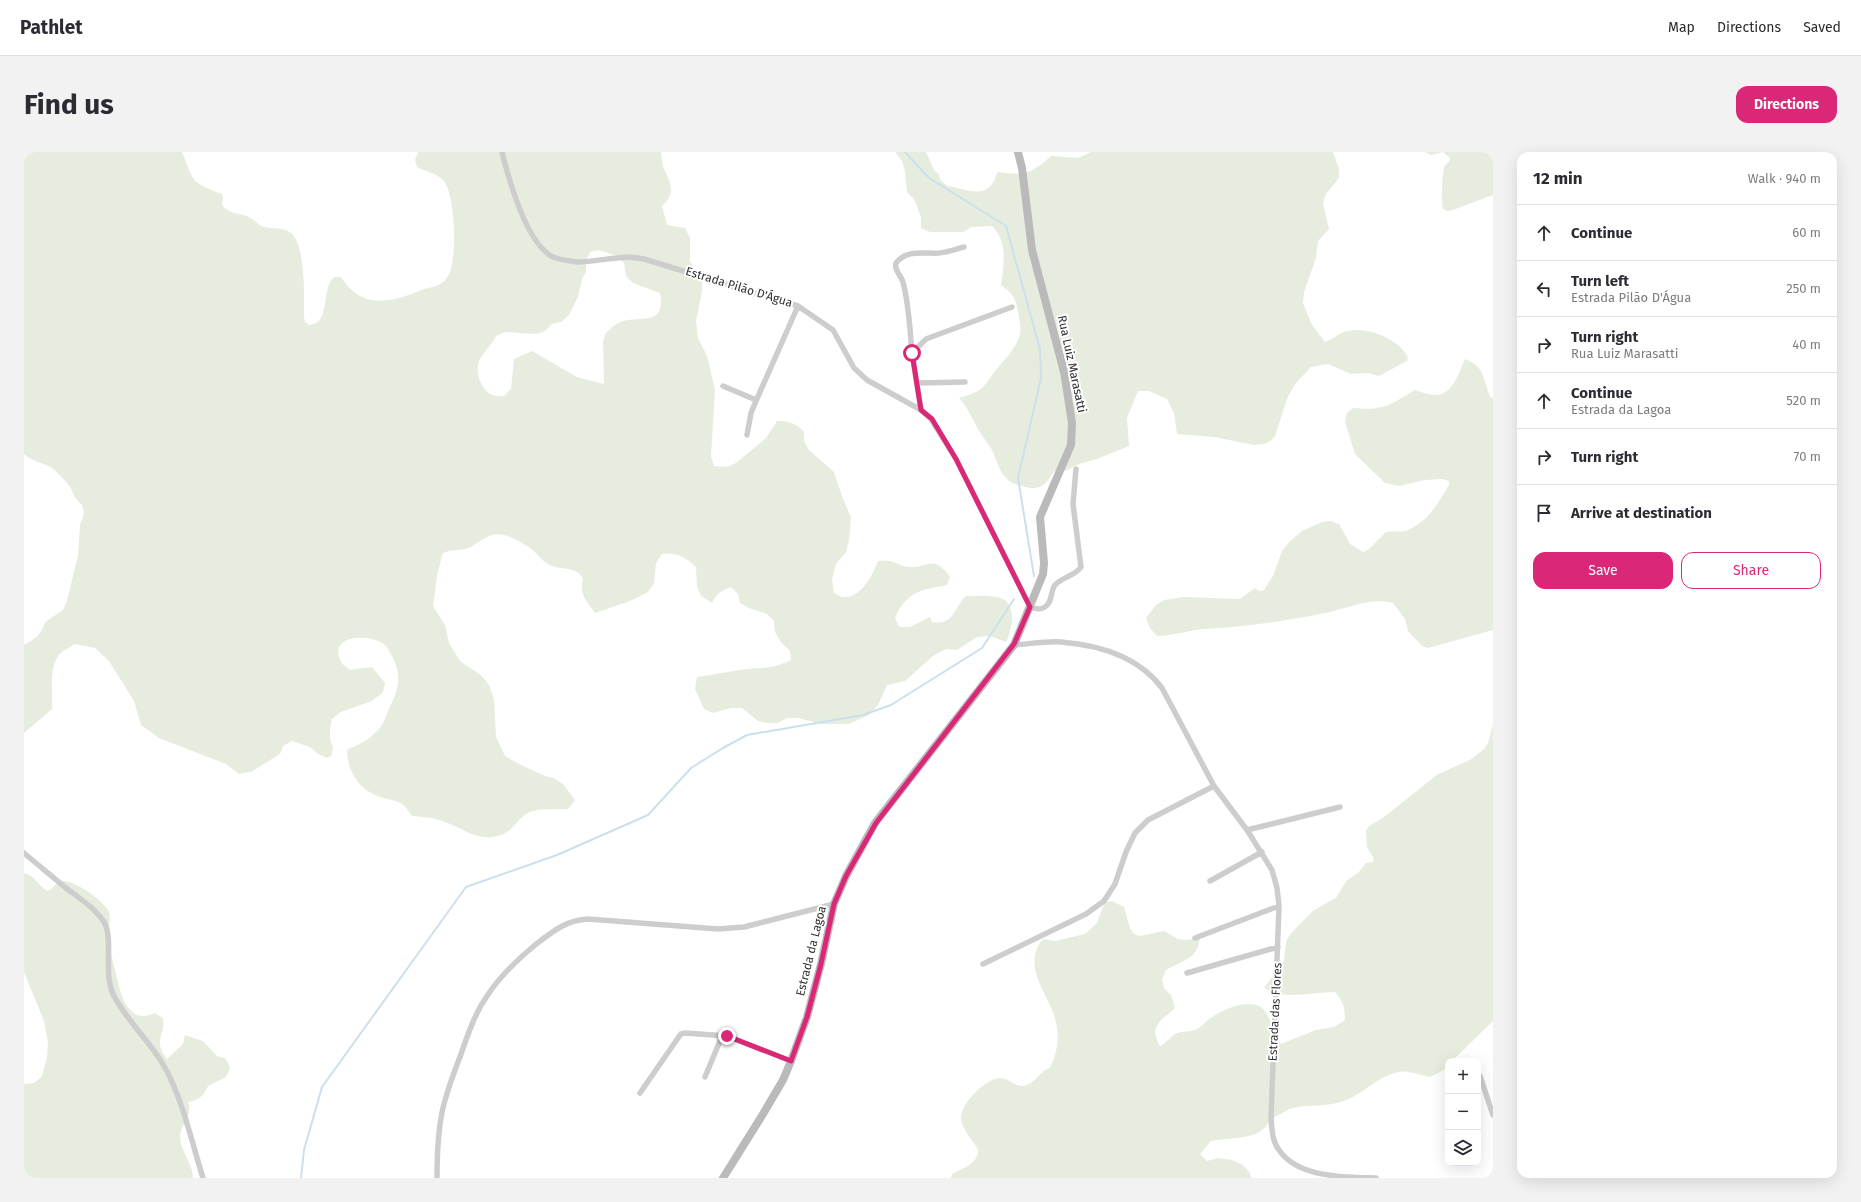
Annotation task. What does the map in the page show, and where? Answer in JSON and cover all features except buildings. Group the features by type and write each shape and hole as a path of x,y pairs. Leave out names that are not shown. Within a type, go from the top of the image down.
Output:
{"street":[{"name":"Estrada Pilão D'Água","path":"502,152 511,187 519,208 530,230 543,248 552,256 562,260 578,262 619,257 638,257 798,306 833,330 854,368 867,380 921,410 932,419 956,459 1030,607"},
{"name":"Rua Luiz Marasatti","path":"1014,644 1043,574 1044,563 1040,517 1071,445 1072,423 1064,372 1032,250 1022,168 1018,152"},
{"path":"921,410 918,383 912,353 905,290 902,279 895,266 896,263 908,254 938,253 964,246"},
{"path":"747,435 751,413 756,400 798,306"},
{"path":"912,353 926,339 1012,307"},
{"path":"918,383 965,382"},
{"path":"723,386 756,400"},
{"path":"1030,607 1038,609 1044,608 1049,604 1054,586 1079,571 1081,567 1073,504 1076,469"},
{"name":"Estrada das Flores","path":"1014,644 1060,642 1105,650 1126,658 1143,668 1152,676 1165,693 1214,786 1262,852 1272,870 1278,888 1278,947 1271,1118 1272,1134 1278,1149 1285,1158 1296,1166 1314,1173 1340,1177 1376,1178"},
{"name":"Estrada da Lagoa","path":"723,1178 764,1114 783,1080 791,1061 807,1017 819,972 834,904 846,876 876,823 1014,644"},
{"path":"983,964 1086,914 1104,901 1115,884 1126,852 1135,833 1153,817 1214,786"},
{"path":"1247,830 1340,807"},
{"path":"1210,881 1262,852"},
{"path":"24,853 91,906 105,923 109,940 109,975 114,994 124,1011 151,1045 165,1067 176,1094 203,1178"},
{"path":"437,1178 437,1152 445,1098 476,1015 487,995 503,976 523,955 548,935 567,922 577,919 700,929 730,929 834,904"},
{"path":"1194,938 1279,906"},
{"path":"1187,973 1278,947"},
{"path":"640,1093 681,1034 688,1033 735,1038 791,1061"},
{"path":"705,1077 722,1036"},
{"path":"1481,1079 1493,1115"}],"green space":[{"path":"24,152 182,152 194,180 204,187 222,194 222,205 229,211 249,217 262,226 288,231 296,239 302,260 304,317 305,322 309,325 316,323 321,318 327,290 334,277 341,277 349,287 367,299 387,300 439,285 448,276 453,257 454,243 451,199 448,188 441,178 417,167 415,160 418,152 661,152 663,167 671,186 671,194 662,206 667,225 685,228 690,238 690,261 702,281 702,292 696,321 698,338 707,356 715,390 711,456 714,466 727,467 736,463 766,438 777,421 785,421 795,425 804,432 804,441 809,450 834,472 851,517 849,541 846,552 836,564 832,579 834,593 841,597 849,597 861,590 869,579 878,561 884,560 907,567 936,564 944,569 950,577 947,585 930,588 910,597 895,618 899,627 910,627 930,617 932,622 945,621 950,618 966,596 992,596 1006,601 1009,605 1012,617 1010,631 1006,642 990,636 977,637 957,650 946,649 933,656 905,681 887,685 878,705 869,715 849,724 821,724 798,718 787,718 778,723 767,723 758,721 742,708 731,708 713,713 704,709 695,689 697,677 740,670 766,668 777,665 791,660 790,651 781,642 775,632 774,621 767,614 749,608 740,603 738,594 731,587 715,597 712,603 701,596 697,587 696,567 688,560 676,555 662,554 656,563 654,583 648,592 630,601 595,613 584,597 582,589 583,579 577,572 548,564 530,548 510,537 499,534 494,535 486,537 468,548 445,552 442,554 438,571 433,606 445,625 449,643 460,661 482,676 489,685 494,699 496,737 505,756 545,776 554,778 563,784 575,800 568,809 535,810 530,812 522,817 509,830 500,835 487,837 474,835 439,820 427,817 412,816 402,804 369,792 354,777 347,757 347,750 366,740 380,727 385,720 398,684 397,671 392,656 386,646 373,639 356,638 342,643 339,649 339,657 343,665 350,670 372,667 385,683 383,692 372,701 341,712 332,719 330,739 333,748 331,756 327,758 318,754 310,747 292,741 283,746 280,754 251,772 239,774 226,764 159,738 141,725 134,701 109,661 95,648 75,644 64,650 54,664 52,679 52,709 24,733 24,645 38,636 45,622 63,610 67,601 78,555 80,525 84,513 82,505 76,499 70,487 52,468 30,459 24,454","holes":["599,250 617,256 624,263 626,276 633,283 660,293 661,303 660,310 656,315 620,322 613,326 605,334 603,343 604,384 577,377 532,351 514,359 511,389 504,396 492,395 484,389 479,379 478,364 496,336 505,332 536,334 545,331 552,324 561,322 569,315 578,297 582,279 586,272 586,261 590,252"]},
{"path":"895,152 926,152 934,170 939,174 940,179 947,186 971,191 982,191 988,188 998,172 1015,174 1027,172 1038,167 1051,156 1078,158 1091,152 1333,152 1339,169 1339,178 1326,194 1323,203 1329,229 1318,241 1316,258 1304,292 1303,303 1312,325 1325,342 1347,331 1364,330 1373,332 1382,335 1397,345 1408,357 1407,361 1379,376 1367,373 1351,374 1328,364 1311,367 1295,384 1287,399 1275,436 1264,444 1254,445 1214,437 1177,434 1174,413 1167,399 1149,391 1138,391 1127,418 1129,446 1097,459 1079,464 1061,473 1054,471 1048,481 1037,488 1015,484 1002,474 992,450 959,398 975,392 984,386 1012,351 1020,334 1019,316 1014,298 1010,292 1001,285 1004,254 1001,239 992,226 972,227 963,232 930,232 921,228 921,217 914,199 907,192 905,172 902,161"},
{"path":"1425,152 1443,152 1431,155"},
{"path":"1443,152 1493,152 1493,195 1453,210 1447,211 1443,209 1443,172 1450,158"},
{"path":"1465,359 1472,362 1480,370 1490,397 1493,398 1493,630 1428,648 1422,646 1408,631 1405,619 1393,603 1375,601 1325,613 1280,621 1157,636 1150,628 1146,618 1156,605 1164,600 1183,597 1240,599 1255,588 1259,591 1263,591 1273,576 1282,551 1290,541 1302,531 1322,522 1331,521 1339,524 1350,544 1363,552 1368,550 1386,532 1405,531 1413,528 1426,518 1441,499 1449,485 1449,481 1442,479 1425,480 1399,486 1385,483 1355,454 1345,422 1347,413 1353,408 1373,409 1386,406 1415,390 1431,395 1446,392 1458,376"},
{"path":"1493,724 1493,1021 1455,1058 1445,1058 1444,1070 1430,1077 1409,1072 1392,1074 1383,1078 1352,1098 1344,1101 1290,1109 1271,1120 1256,1134 1211,1141 1200,1154 1207,1161 1218,1158 1232,1160 1243,1165 1250,1173 1251,1178 951,1178 952,1174 970,1165 978,1154 978,1149 967,1134 961,1121 962,1111 970,1098 982,1086 995,1079 1004,1078 1020,1086 1027,1085 1035,1080 1043,1071 1050,1068 1053,1062 1058,1037 1055,1018 1038,978 1034,959 1037,949 1043,939 1055,941 1085,934 1097,923 1103,906 1107,902 1112,901 1124,907 1130,928 1134,934 1140,936 1164,931 1178,939 1185,940 1200,938 1196,951 1188,958 1166,970 1162,979 1164,988 1171,995 1175,1008 1161,1020 1156,1029 1155,1033 1160,1046 1177,1033 1195,1030 1217,1014 1229,1008 1249,1004 1261,1007 1264,1010 1270,1019 1281,1044 1316,1030 1334,1027 1345,1020 1343,1004 1335,992 1290,995 1272,992 1264,988 1284,961 1286,941 1292,932 1314,910 1336,898 1347,880 1358,873 1366,863 1373,862 1374,859 1367,847 1366,831 1369,826 1384,817 1438,774 1470,760 1484,749 1488,743"},
{"path":"24,873 31,876 47,891 52,889 59,882 70,882 90,893 106,908 110,916 106,939 107,945 124,1001 129,1009 136,1014 144,1016 155,1013 163,1018 160,1047 167,1059 183,1044 185,1035 203,1041 217,1056 226,1059 230,1068 226,1077 208,1086 203,1095 198,1099 188,1102 189,1112 180,1133 180,1138 193,1178 24,1178 24,1084 34,1083 42,1076 47,1058 48,1043 44,1021 24,972"}],"waterway":[{"path":"905,152 929,178 1006,226 1040,349 1041,378 1018,478 1034,576"},
{"path":"301,1178 304,1150 322,1087 466,887 557,855 648,815 691,768 747,735 863,715 891,705 982,648 1014,599"}],"route":[{"path":"727,1036 791,1061 807,1017 821,964 834,904 846,876 876,823 1014,644 1030,607 956,459 932,419 921,410 918,383 912,353"}]}
